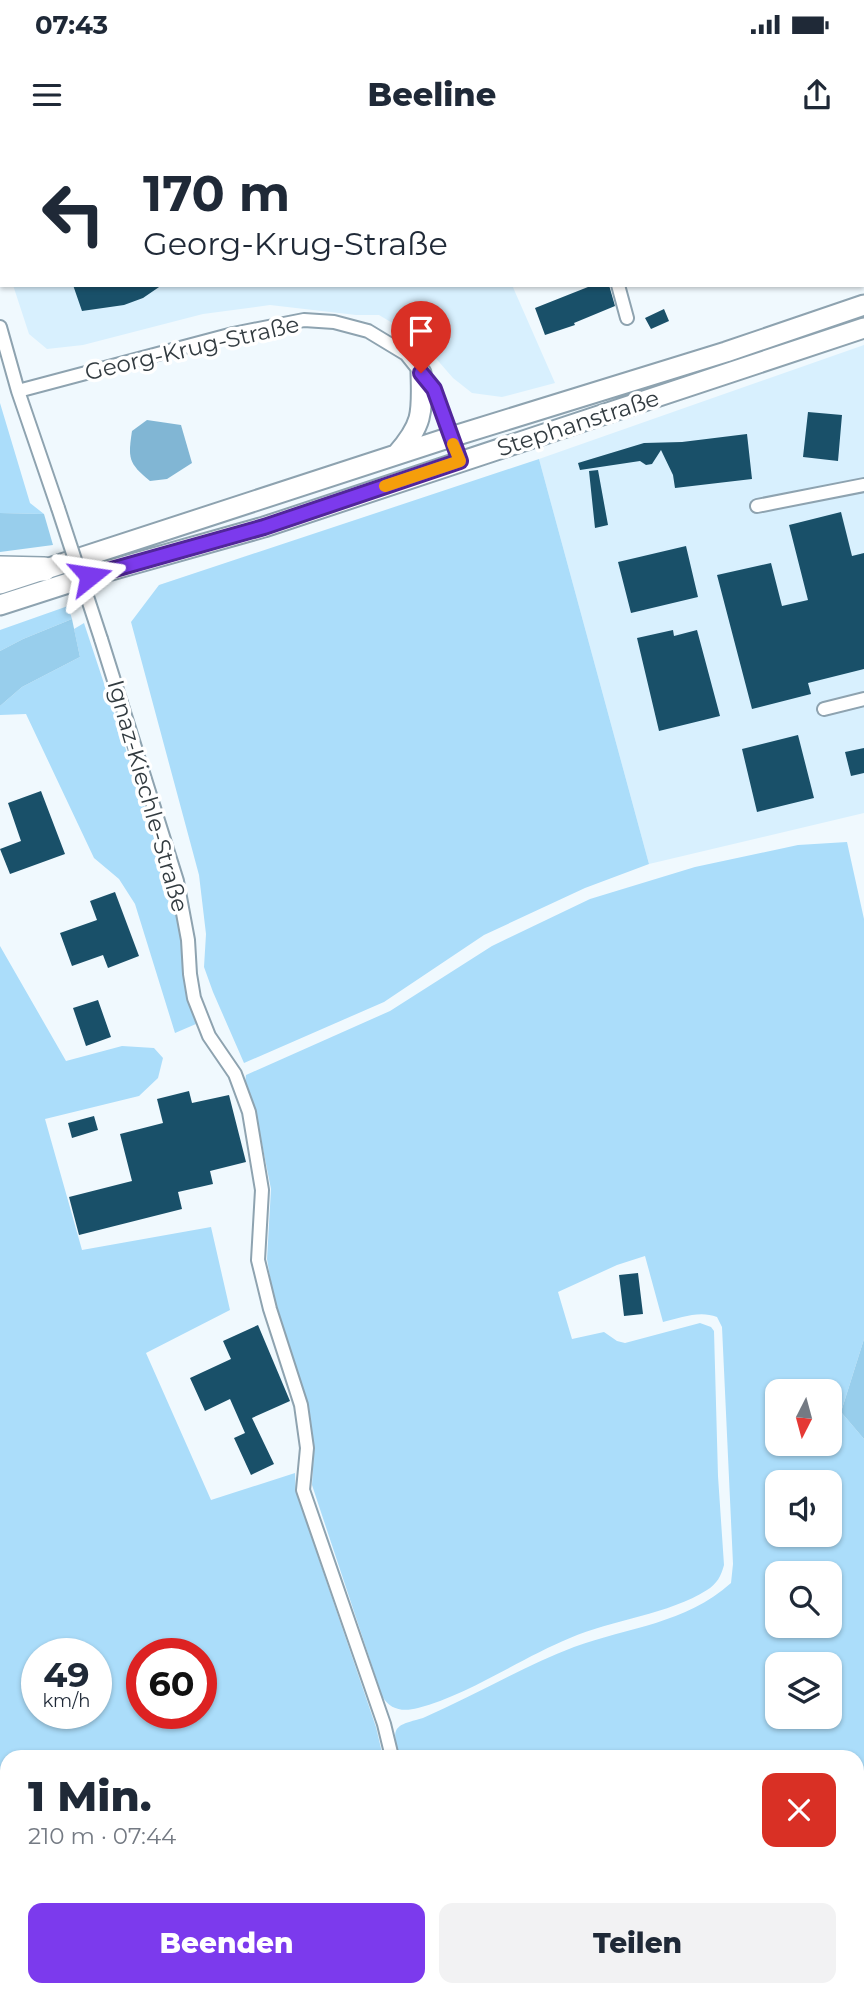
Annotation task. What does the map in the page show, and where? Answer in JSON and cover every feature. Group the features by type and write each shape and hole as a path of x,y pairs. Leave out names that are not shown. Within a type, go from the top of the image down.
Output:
{"highway":[{"path":"0,568 44,569"}],"main road":[{"name":"Stephanstraße","path":"0,584 864,306"},
{"name":"Stephanstraße","path":"0,605 90,576 264,527 732,374 864,328"},
{"path":"397,455 412,436 422,414 421,373"}],"street":[{"path":"619,287 627,318"},
{"name":"Georg-Krug-Straße","path":"18,391 233,334 304,320 334,322 368,331 406,354 434,389 460,461"},
{"path":"0,327 18,391"},
{"name":"Ignaz-Kiechle-Straße","path":"18,391 102,639 177,881 188,940 194,998 209,1036 235,1074 249,1112 262,1190 258,1260 270,1309 301,1405 307,1448 303,1490 384,1724 390,1750"},
{"path":"757,506 864,485"},
{"path":"824,709 864,699"}],"shaded area":[{"path":"14,287 513,287 555,383 502,397 472,393 453,378 419,339 379,315 356,315 270,305 203,314 83,345 47,349 29,334"},
{"path":"864,345 864,813 649,864 539,459"},
{"path":"0,403 30,503 44,514 0,513"},
{"path":"147,420 181,425 192,463 167,479 150,481 131,459 132,431"},
{"path":"539,459 649,864 585,888 484,935 384,1002 244,1063 204,967 206,934 199,875 131,622 159,585"},
{"path":"0,513 44,514 53,545 0,552"},
{"path":"68,606 72,619 0,651 0,630"},
{"path":"72,619 80,657 22,687 0,706 0,651"},
{"path":"84,623 170,883 181,940 188,1000 196,1024 175,1033 135,904 119,879 94,858 26,714 0,715 0,706 22,687 80,657 74,629"},
{"path":"847,842 864,919 864,1339 842,1409 842,1379 765,1379 765,1456 842,1456 842,1413 864,1439 864,1750 397,1750 395,1733 406,1723 423,1718 574,1647 676,1616 713,1597 731,1583 733,1564 722,1327 717,1317 704,1314 663,1322 645,1256 617,1265 558,1292 572,1339 604,1332 625,1343 700,1323 714,1331 718,1476 724,1565 716,1582 707,1590 676,1605 570,1638 456,1694 437,1702 402,1710 393,1707 382,1696 312,1485 314,1446 308,1403 275,1307 267,1259 271,1189 255,1109 245,1084 246,1075 390,1011 492,946 590,899 695,867 798,845"},
{"path":"0,946 66,1061 122,1046 154,1048 163,1058 158,1078 139,1096 45,1119 82,1250 211,1227 230,1310 146,1353 211,1500 295,1473 296,1492 376,1727 381,1750 0,1750"},
{"path":"864,1339 864,1439 842,1413"}],"building":[{"path":"74,287 159,287 143,298 124,305 82,311"},
{"path":"588,287 610,287 615,306 574,323 575,325 545,335 535,308"},
{"path":"664,309 669,321 651,329 645,318"},
{"path":"808,412 842,415 838,461 803,457"},
{"path":"747,434 752,479 675,488 673,475 661,450 652,464 646,465 640,461 580,470 578,463 644,443 682,442"},
{"path":"598,470 608,525 595,528 589,471"},
{"path":"841,512 852,556 864,553 864,669 808,683 811,694 752,709 717,575 771,563 782,606 808,600 789,525"},
{"path":"686,546 698,597 631,613 618,562"},
{"path":"673,630 674,636 697,630 720,716 659,731 637,638"},
{"path":"798,735 814,798 757,812 742,749"},
{"path":"864,748 864,773 851,776 845,752"},
{"path":"41,791 65,854 10,874 0,849 21,841 8,803"},
{"path":"115,892 139,956 108,968 103,955 72,966 60,933 97,920 90,901"},
{"path":"98,1000 111,1037 86,1046 73,1008"},
{"path":"189,1091 192,1103 229,1095 246,1162 210,1171 213,1184 178,1192 182,1209 79,1235 69,1197 132,1181 120,1134 163,1123 157,1099"},
{"path":"94,1116 98,1130 72,1138 68,1123"},
{"path":"638,1273 643,1314 624,1316 619,1275"},
{"path":"258,1325 290,1401 252,1418 274,1464 251,1475 234,1438 245,1433 230,1399 205,1411 190,1378 231,1359 223,1341"}],"slow traffic":[{"path":"385,486 460,461 453,444"}],"route":[{"path":"90,576 264,527 460,461 434,389 421,373"}]}
